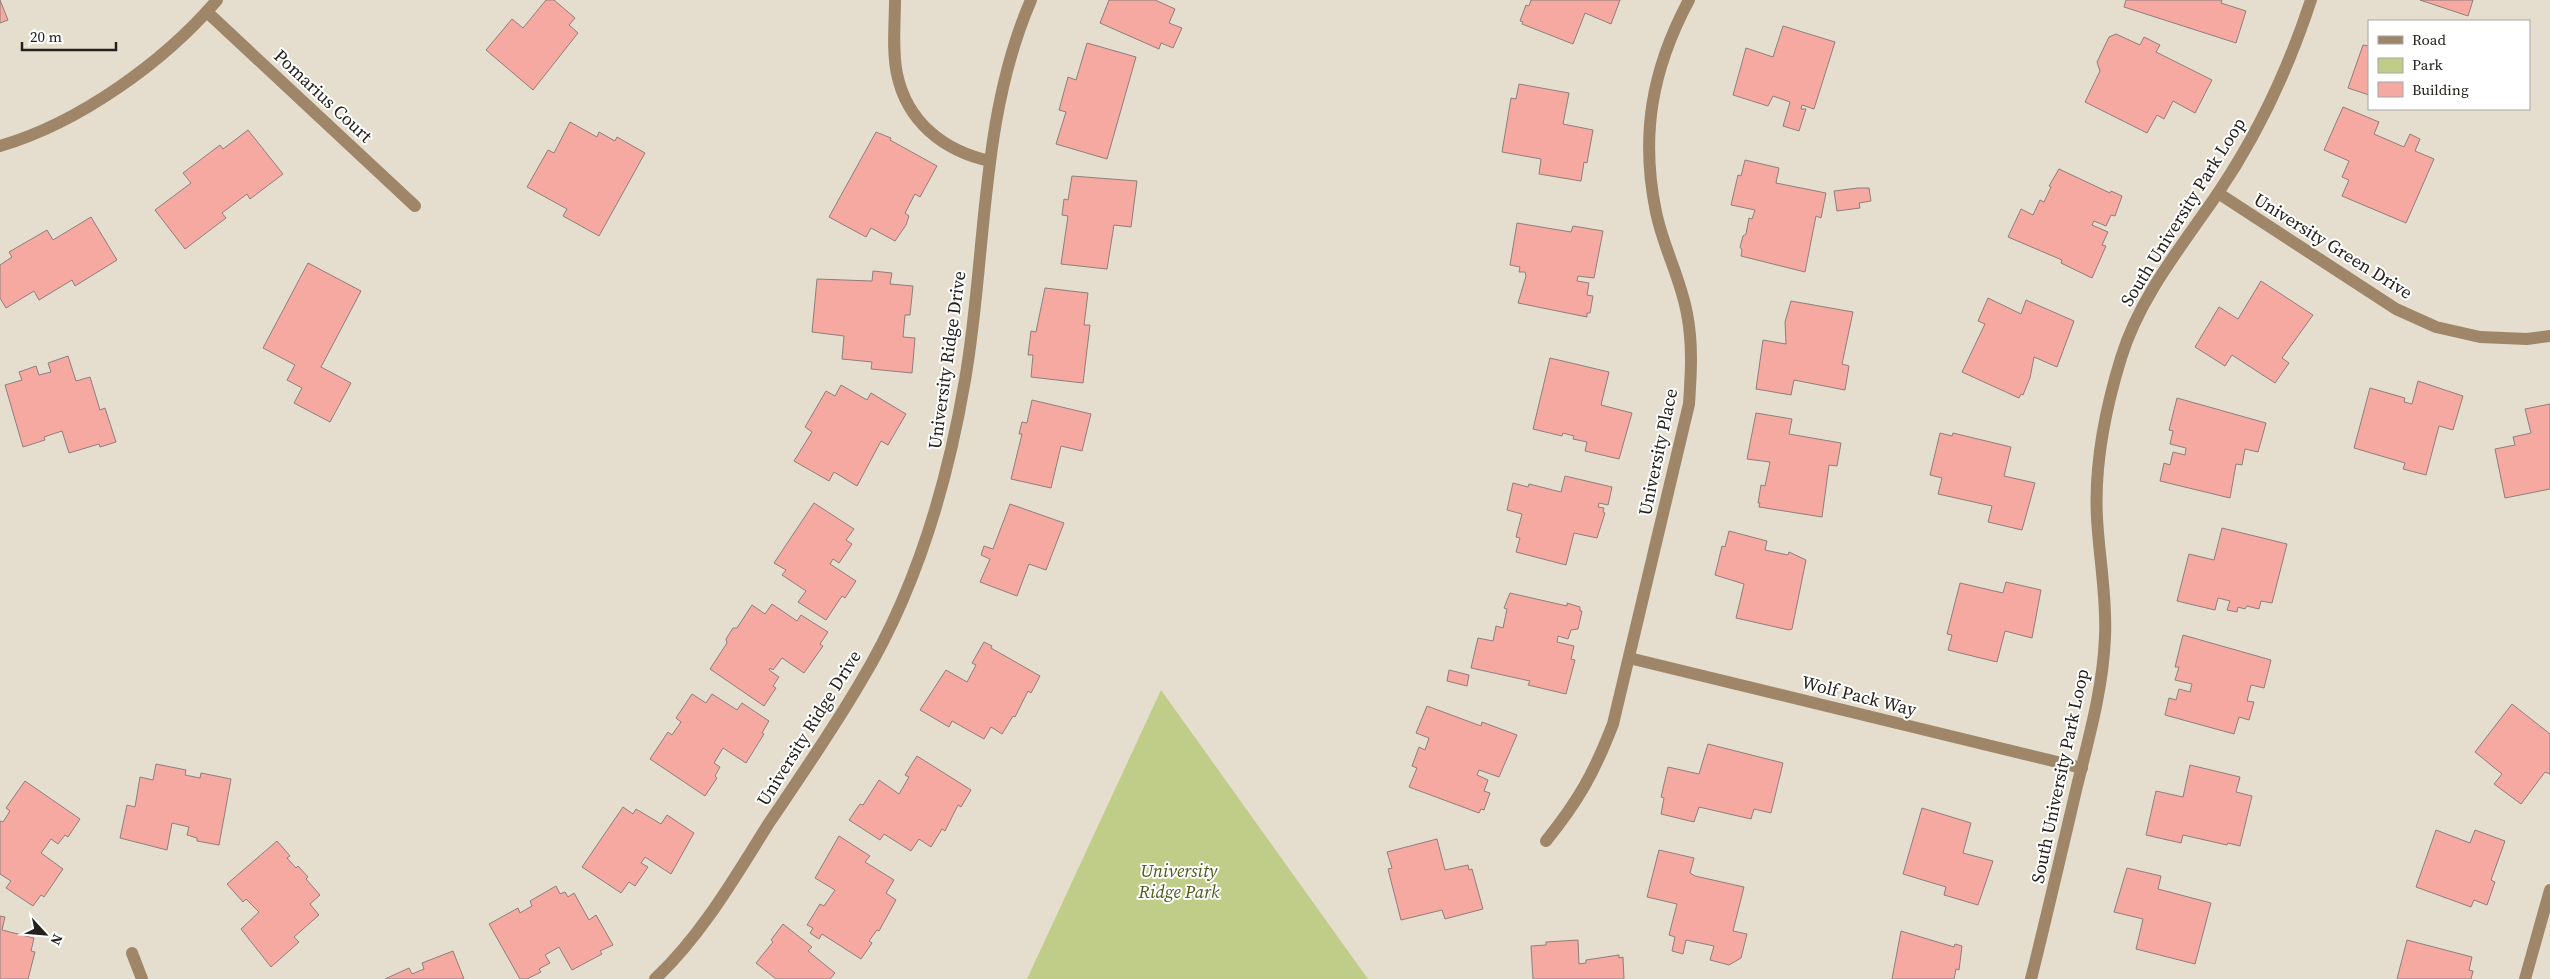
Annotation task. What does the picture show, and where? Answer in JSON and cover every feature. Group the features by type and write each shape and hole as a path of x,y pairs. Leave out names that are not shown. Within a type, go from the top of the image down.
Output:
{"street":[{"path":"0,146 65,119 119,88 172,47 217,0"},
{"path":"895,0 896,72 905,98 920,123 942,143 971,157 990,161"},
{"name":"University Ridge Drive","path":"655,979 706,920 861,682 895,618 926,541 950,462 966,378 990,161 1003,84 1022,22 1031,0"},
{"name":"University Place","path":"1546,841 1574,806 1597,767 1613,724 1689,404 1692,358 1687,313 1656,214 1649,169 1649,119 1658,71 1672,31 1688,0"},
{"name":"South University Park Loop","path":"2031,979 2100,688 2105,637 2104,580 2097,516 2098,464 2106,410 2122,355 2144,302 2172,256 2218,193 2237,163 2273,96 2311,0"},
{"name":"Pomarius Court","path":"207,12 415,206"},
{"name":"University Green Drive","path":"2218,193 2396,309 2436,327 2480,337 2527,339 2550,336"},
{"name":"Wolf Pack Way","path":"1629,658 2082,768"},
{"path":"2525,979 2550,890"},
{"path":"132,954 142,979"}],"green space":[{"name":"University Ridge Park","path":"1161,690 1368,979 1027,979"}],"building":[{"path":"0,0 8,20 0,23"},
{"path":"546,0 554,0 575,18 569,25 578,33 533,90 486,50 512,19 523,28"},
{"path":"1109,0 1155,0 1175,9 1169,23 1182,28 1173,48 1161,43 1159,49 1100,23"},
{"path":"1531,0 1620,0 1611,24 1585,13 1573,44 1522,24 1523,22 1520,21 1526,5 1529,6"},
{"path":"2126,0 2222,0 2221,3 2246,11 2236,43 2124,7"},
{"path":"2420,0 2473,0 2468,16"},
{"path":"1783,26 1835,42 1814,109 1802,105 1801,109 1806,109 1799,131 1783,126 1790,102 1773,96 1768,106 1733,95 1746,48 1773,57"},
{"path":"2116,34 2140,45 2144,37 2160,45 2156,52 2212,80 2195,113 2173,101 2164,119 2157,115 2147,133 2085,102 2100,71 2097,62 2109,37"},
{"path":"1087,43 1136,57 1107,159 1056,144 1066,112 1059,110 1068,77 1076,80"},
{"path":"2363,45 2368,46 2368,95 2348,88"},
{"path":"1519,84 1569,93 1563,124 1593,130 1587,163 1584,162 1581,181 1539,174 1541,159 1502,152 1511,98 1516,99"},
{"path":"2343,107 2379,122 2374,134 2404,147 2410,134 2420,139 2415,151 2434,159 2406,223 2342,196 2349,180 2342,177 2349,161 2324,150"},
{"path":"570,122 597,137 599,132 615,141 617,137 645,153 599,236 563,216 567,209 527,187 548,150 554,153"},
{"path":"248,130 283,174 250,199 247,194 222,213 226,218 185,249 155,210 191,183 183,173 220,145 223,149"},
{"path":"876,132 891,138 890,140 937,166 920,197 915,194 905,213 909,216 906,225 895,241 871,228 866,237 829,217"},
{"path":"1745,160 1779,168 1776,183 1826,193 1821,218 1816,216 1805,272 1741,256 1742,250 1740,247 1743,236 1746,234 1749,218 1752,219 1755,210 1731,205 1738,175 1741,176"},
{"path":"2059,169 2110,193 2111,191 2122,196 2115,216 2111,215 2106,226 2094,221 2092,225 2108,232 2102,245 2106,246 2092,278 2061,263 2062,260 2008,237 2021,209 2033,215 2040,200 2044,202 2051,187 2049,186"},
{"path":"1072,176 1137,181 1131,227 1114,225 1107,269 1061,264 1068,216 1062,215 1064,199 1068,200"},
{"path":"1869,188 1871,201 1859,203 1860,208 1837,211 1834,191"},
{"path":"91,217 117,260 75,286 72,280 39,300 34,291 6,308 0,298 0,265 12,257 9,252 47,230 53,240"},
{"path":"1517,223 1571,232 1573,226 1603,231 1594,278 1578,276 1577,281 1589,283 1587,295 1593,296 1590,313 1587,313 1587,317 1518,303 1526,276 1525,272 1519,272 1520,267 1510,265"},
{"path":"308,263 361,291 321,367 351,383 330,422 294,403 302,388 287,380 295,365 263,348"},
{"path":"873,271 892,273 890,284 913,286 910,315 905,315 903,337 915,338 912,373 871,369 872,362 842,359 844,336 812,332 817,279 872,281"},
{"path":"2261,281 2313,315 2282,358 2289,363 2275,383 2232,355 2225,366 2195,347 2219,307 2238,319"},
{"path":"1045,288 1088,293 1084,325 1090,325 1083,383 1031,377 1033,355 1028,355 1031,331 1036,332"},
{"path":"1988,298 2021,314 2026,300 2074,321 2057,367 2034,357 2030,378 2023,395 2021,394 2019,398 1962,372 1985,324 1978,321"},
{"path":"1791,301 1853,312 1842,364 1849,366 1845,390 1794,380 1791,395 1756,389 1763,340 1786,344 1785,322"},
{"path":"68,356 76,381 90,377 100,410 105,408 116,442 100,447 99,444 69,453 62,431 44,437 45,440 23,447 5,385 22,380 19,372 36,366 39,375 51,372 48,363"},
{"path":"1550,358 1609,372 1601,405 1632,413 1619,459 1585,451 1587,442 1573,439 1574,436 1563,433 1562,436 1533,429"},
{"path":"2418,381 2463,396 2453,430 2439,426 2426,475 2403,469 2405,463 2354,448 2370,388 2405,398 2404,402 2412,404"},
{"path":"841,385 867,400 871,393 906,414 888,445 881,441 857,486 834,472 829,481 794,461 812,432 805,427 826,391 835,396"},
{"path":"2177,398 2266,423 2258,452 2245,449 2242,465 2236,464 2230,498 2160,481 2164,463 2170,465 2173,452 2185,455 2186,448 2170,444 2173,431 2169,430"},
{"path":"1032,400 1091,414 1082,451 1061,446 1051,488 1011,479 1022,434 1019,434 1022,422 1027,423"},
{"path":"2550,404 2550,489 2505,498 2495,449 2515,445 2513,437 2531,433 2525,409"},
{"path":"1756,413 1792,419 1789,434 1841,443 1837,466 1829,465 1822,517 1759,507 1761,485 1765,486 1770,462 1747,459"},
{"path":"1940,433 1952,436 1953,433 2011,447 2004,476 2035,483 2022,530 1988,522 1992,506 1938,494 1942,478 1930,475"},
{"path":"1565,476 1612,487 1608,505 1599,503 1598,507 1604,508 1603,512 1605,513 1597,538 1574,533 1566,565 1516,552 1520,538 1516,537 1522,514 1507,510 1513,483 1528,487 1529,484 1561,492"},
{"path":"814,503 854,529 846,540 852,544 839,563 833,559 830,564 856,581 845,598 842,596 826,620 798,602 806,591 782,575 786,570 774,563"},
{"path":"1010,504 1064,523 1046,570 1029,564 1017,596 980,582 990,559 981,555 984,546 993,549"},
{"path":"2222,528 2287,544 2272,603 2261,601 2259,609 2247,606 2245,609 2238,607 2237,612 2227,610 2230,601 2218,598 2215,610 2177,601 2189,554 2214,560"},
{"path":"1729,531 1767,541 1765,550 1788,555 1789,552 1806,560 1792,629 1789,630 1736,618 1744,584 1715,575 1722,546 1725,547"},
{"path":"2006,582 2041,590 2032,638 2005,631 1997,662 1948,650 1952,635 1947,634 1960,583 2003,593"},
{"path":"1510,593 1567,606 1567,603 1580,607 1580,611 1582,611 1578,629 1571,630 1568,639 1558,636 1557,642 1574,646 1571,659 1575,660 1566,694 1528,685 1530,681 1471,668 1478,638 1493,641 1496,626 1503,628 1507,609 1504,608"},
{"path":"772,604 797,621 801,615 828,632 820,644 823,646 804,673 782,658 773,670 770,668 769,670 779,677 773,686 776,688 764,706 710,669 727,643 726,639 733,628 737,628 752,605 765,614"},
{"path":"2183,635 2271,660 2264,688 2251,685 2247,701 2254,702 2249,720 2239,717 2234,734 2165,715 2169,698 2176,700 2179,689 2190,692 2192,684 2175,680 2179,667 2175,667"},
{"path":"984,642 1040,676 1031,693 1028,691 1015,717 1013,716 1002,734 991,727 984,739 952,721 949,727 920,710 946,670 967,682 976,665 972,663"},
{"path":"1449,670 1469,675 1467,686 1447,681"},
{"path":"692,694 706,703 712,694 737,710 742,703 769,721 762,733 764,734 746,763 723,748 714,763 720,767 715,776 717,778 705,796 650,759 668,732 672,735 681,722 676,718"},
{"path":"2512,704 2550,734 2550,774 2545,772 2521,804 2494,784 2502,774 2475,752"},
{"path":"1427,706 1481,726 1482,722 1517,735 1499,777 1479,770 1477,775 1488,780 1484,791 1490,793 1484,810 1481,809 1479,813 1409,787 1417,768 1412,766 1419,747 1425,750 1429,738 1416,733"},
{"path":"1708,744 1783,763 1771,813 1754,809 1751,819 1699,807 1694,822 1661,814 1664,798 1661,797 1668,767 1699,774"},
{"path":"917,756 971,790 961,807 958,805 945,831 942,829 931,847 919,839 911,851 884,834 880,840 849,820 860,804 863,805 879,780 899,794 909,777 905,775"},
{"path":"156,764 186,770 185,775 200,778 201,773 231,779 219,845 197,841 197,838 187,835 189,827 172,823 167,850 120,838 127,805 135,807 140,777 153,780"},
{"path":"2190,765 2240,777 2236,792 2252,796 2240,846 2183,835 2181,843 2146,835 2156,791 2183,797"},
{"path":"25,781 80,819 68,837 65,835 58,844 51,839 41,853 63,869 44,897 41,895 33,906 6,888 11,881 0,874 0,821 3,822 10,811 6,808"},
{"path":"623,807 633,814 636,809 661,824 667,815 694,833 671,874 645,857 641,863 648,867 635,886 629,882 621,893 582,867"},
{"path":"1922,808 1971,823 1963,853 1993,861 1978,905 1944,895 1946,887 1903,874"},
{"path":"2436,830 2470,843 2475,830 2505,841 2491,880 2495,882 2487,905 2474,900 2471,907 2416,887"},
{"path":"839,836 870,856 865,862 894,880 886,893 896,900 879,931 877,930 869,941 872,943 861,959 822,934 819,939 810,933 813,928 807,925 820,904 824,906 835,890 815,878"},
{"path":"1437,839 1445,870 1468,865 1469,870 1472,869 1483,909 1445,919 1442,910 1401,920 1388,869 1392,868 1387,852"},
{"path":"277,841 290,856 287,858 308,877 306,879 320,895 310,904 319,915 294,937 299,942 271,967 241,929 259,912 246,899 243,902 227,884"},
{"path":"1659,850 1694,858 1690,873 1695,876 1744,887 1733,931 1747,934 1741,958 1729,965 1710,960 1714,946 1686,940 1683,954 1672,951 1675,937 1669,935 1677,904 1647,897"},
{"path":"2127,868 2161,876 2158,889 2211,903 2195,964 2136,949 2143,919 2114,912"},
{"path":"556,886 560,894 565,892 568,897 574,893 589,920 596,915 613,945 600,951 602,954 572,970 559,947 545,955 550,963 539,969 541,972 527,979 520,979 489,924 518,908 520,913 532,906 530,901"},
{"path":"0,916 5,917 2,930 34,938 31,951 35,952 28,979 0,979"},
{"path":"783,924 812,947 808,951 835,973 830,979 776,979 756,963 773,942 771,940"},
{"path":"1901,931 1954,947 1955,944 1962,946 1959,970 1956,969 1954,979 1892,979"},
{"path":"1578,940 1579,964 1586,963 1586,960 1619,955 1619,958 1623,957 1624,979 1533,979 1531,946 1546,945 1546,942"},
{"path":"2407,940 2472,957 2469,970 2473,971 2471,979 2397,979"},
{"path":"453,951 464,979 385,979 409,968 412,974 424,969 422,963"}]}
